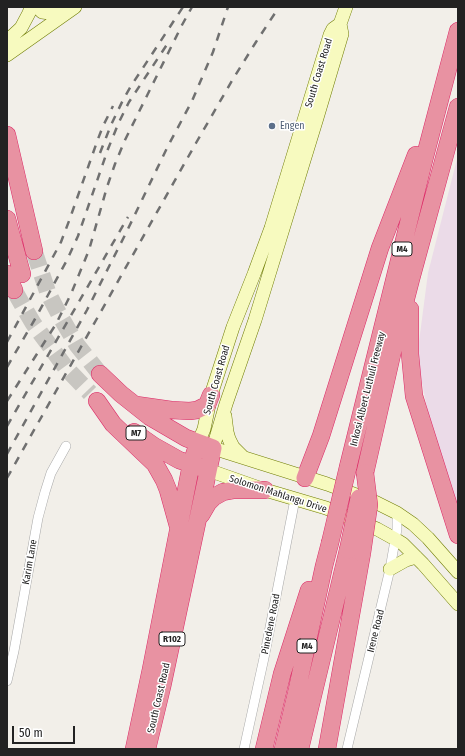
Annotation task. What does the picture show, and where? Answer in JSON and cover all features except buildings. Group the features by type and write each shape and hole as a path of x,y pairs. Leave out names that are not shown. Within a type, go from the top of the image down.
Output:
{"highway":[{"name":"Inkosi Albert Luthuli Freeway","path":"283,749 348,467 425,156 458,31"},
{"path":"305,478 321,436 380,248 446,81"},
{"name":"Inkosi Albert Luthuli Freeway","path":"300,749 355,552 365,473 395,341 458,107"},
{"path":"7,135 34,251"},
{"path":"7,219 14,274 14,290"},
{"path":"411,279 409,330 414,396 458,535"},
{"name":"M7","path":"100,374 121,394 150,417 186,438 206,446"},
{"path":"134,405 180,411 197,410 207,405 211,395"},
{"name":"Solomon Mahlangu Drive","path":"179,530 168,490 155,464 113,424 93,397 154,446 179,460 208,470"},
{"name":"South Coast Road","path":"155,686 179,530 191,465 206,446"},
{"name":"South Coast Road","path":"134,749 149,712 196,528 208,470 206,446"},
{"path":"196,528 208,503 214,497 223,492 234,490 265,490"},
{"path":"327,749 355,552"},
{"path":"264,749 282,674 308,592 324,566"},
{"name":"South Coast Road","path":"147,749 149,712"}],"main road":[{"path":"9,49 31,7"},
{"path":"37,7 42,12 50,13 68,7"},
{"path":"9,49 75,7"},
{"name":"South Coast Road","path":"206,446 226,404 255,320 268,279 277,230 329,56 342,34 340,24 346,7"},
{"name":"South Coast Road","path":"206,446 204,429 211,395 233,327 254,274 277,230"},
{"path":"254,274 268,279"},
{"path":"226,404 225,420 227,432 233,447 243,458"},
{"name":"M7","path":"206,446 327,484 375,502 397,513 414,524 458,572"},
{"name":"Solomon Mahlangu Drive","path":"208,470 265,490 326,508 377,529 396,539 423,564 458,604"},
{"path":"390,569 406,560 416,557"}],"street":[{"name":"Karim Lane","path":"7,681 14,651 38,518 51,473 66,446"},
{"name":"Pinedene Road","path":"244,749 296,499"},
{"name":"Irene Road","path":"347,749 390,569 396,539 397,513"}],"shaded area":[{"path":"458,155 458,539 451,531 417,357 428,273"}],"tunnel":[{"path":"34,251 48,293 60,316 77,345 100,374"},
{"path":"14,290 33,323 66,368 90,393"}],"railway":[{"path":"100,153 123,100 183,7"},
{"path":"7,401 56,324 71,294 89,250 107,187 125,140 192,7"},
{"path":"7,454 87,310 168,146 192,101 213,52 228,7"},
{"path":"7,478 196,143 233,79 279,7"},
{"path":"7,367 67,260 78,236 108,149 119,122 129,102 168,43"},
{"path":"7,342 61,242 98,139 113,106"},
{"path":"7,426 128,217"}],"place":[{"name":"Engen","path":"272,126"}]}
